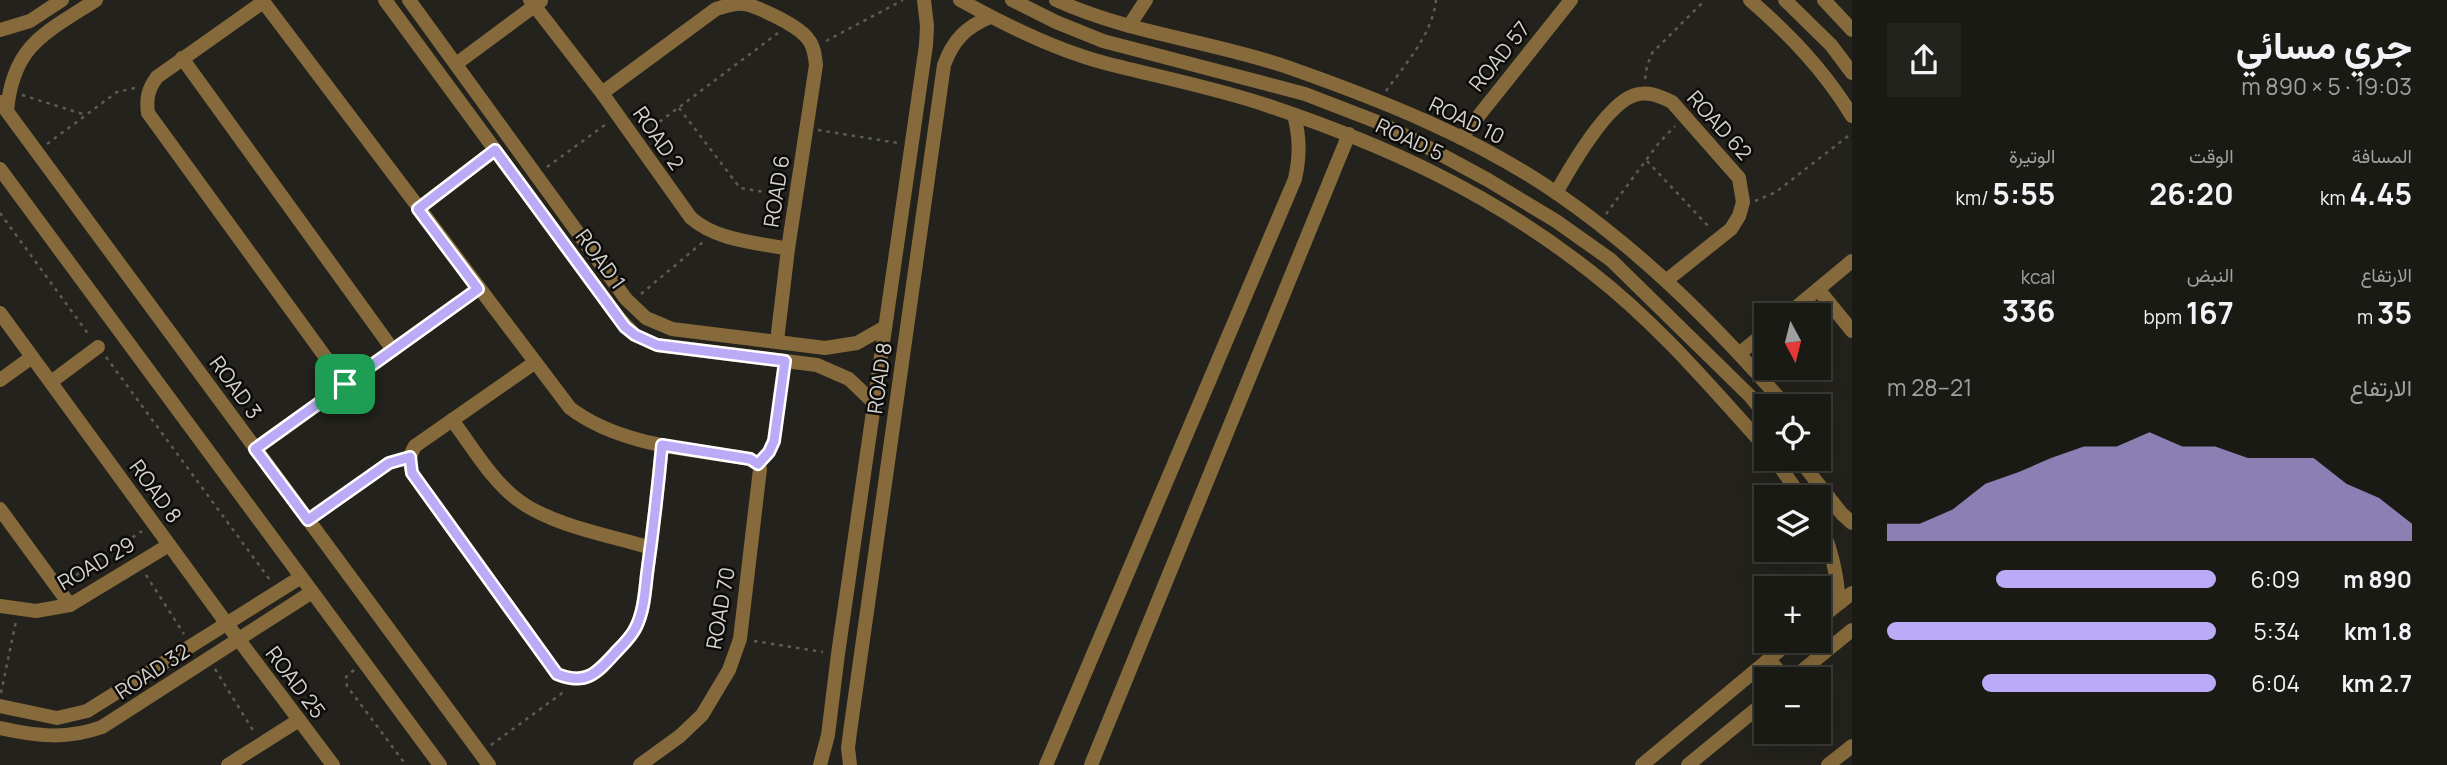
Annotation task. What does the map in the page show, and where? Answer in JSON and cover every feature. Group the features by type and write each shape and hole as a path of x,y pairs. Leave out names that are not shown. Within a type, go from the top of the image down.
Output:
{"street":[{"path":"0,30 30,21 62,0"},
{"path":"5,101 24,53 40,36 96,0"},
{"name":"ROAD 1","path":"385,0 625,327 657,345 817,365 849,379 874,403"},
{"name":"ROAD 1","path":"409,0 630,303 646,318 671,329 825,348 841,347 872,337 885,327"},
{"name":"ROAD 8","path":"820,765 828,735 926,45 925,0"},
{"name":"ROAD 5","path":"960,0 990,17 1083,56 1265,105 1349,134 1421,165 1539,232 1593,273 1645,318 1754,435"},
{"name":"ROAD 5","path":"1012,0 1080,32 1126,48 1267,82 1343,108 1404,135 1488,180 1556,221 1611,260 1754,401"},
{"name":"ROAD 10","path":"1056,0 1129,26 1287,67 1379,102 1461,138 1556,192 1668,280 1740,353 1776,394"},
{"path":"1129,26 1146,0"},
{"name":"ROAD 57","path":"1461,138 1571,0"},
{"path":"1750,0 1815,62 1852,116"},
{"path":"1785,0 1825,38 1852,73"},
{"path":"1824,0 1852,30"},
{"path":"345,384 153,124 148,113 148,91 157,77 262,1 570,408 600,427 662,445 750,459 758,464"},
{"path":"456,64 535,2"},
{"name":"ROAD 2","path":"535,2 691,218 714,233 788,249"},
{"path":"602,93 716,9 729,5 754,6 801,32 813,47"},
{"name":"ROAD 8","path":"850,765 849,732 944,65 950,49 960,35 974,24 990,17"},
{"name":"ROAD 6","path":"777,341 816,65 813,47"},
{"path":"1119,66 1126,48"},
{"path":"182,58 393,350"},
{"path":"1556,192 1589,139 1622,101 1647,93"},
{"name":"ROAD 62","path":"1647,93 1672,102 1685,116 1739,178 1743,202"},
{"name":"ROAD 3","path":"5,101 37,152 485,759"},
{"path":"1046,765 1295,179 1299,147 1294,115"},
{"path":"1091,765 1349,134"},
{"path":"418,209 495,150"},
{"path":"0,169 440,765"},
{"path":"1668,280 1735,222 1743,202"},
{"path":"1801,303 1852,261"},
{"path":"255,449 478,289"},
{"path":"1818,289 1852,331"},
{"name":"ROAD 8","path":"0,313 226,624"},
{"path":"1740,353 1754,342"},
{"path":"51,382 98,347"},
{"path":"0,380 32,357"},
{"path":"534,363 415,446 410,457 412,473 557,674 579,679 590,676 600,670 636,627 651,548 662,445"},
{"path":"452,420 501,485 533,510 651,548"},
{"name":"ROAD 70","path":"640,765 680,736 702,715 729,670 740,639 760,469 758,464"},
{"path":"1811,471 1842,514 1852,523"},
{"path":"0,509 70,605"},
{"name":"ROAD 29","path":"0,606 36,611 70,605 169,545"},
{"path":"1831,552 1837,576 1839,603"},
{"name":"ROAD 32","path":"0,706 49,717 72,716 100,704 301,577"},
{"name":"ROAD 32","path":"0,728 53,737 86,733 116,719 312,592"},
{"path":"1831,609 1852,593"},
{"name":"ROAD 25","path":"226,624 333,765"},
{"path":"1807,667 1852,630"},
{"path":"1642,765 1776,653"},
{"path":"1769,659 1775,667"},
{"path":"1688,765 1754,711"},
{"path":"228,765 299,720"},
{"path":"1828,765 1852,746"}],"path":[{"path":"813,47 904,0"},
{"path":"1379,102 1425,35 1436,0"},
{"path":"1647,93 1647,66 1652,53 1705,0"},
{"path":"635,140 789,24"},
{"path":"37,152 117,92 127,89 148,91"},
{"path":"5,101 86,115"},
{"path":"679,107 740,188 796,198"},
{"path":"536,175 618,116"},
{"path":"1599,224 1647,160 1685,116"},
{"path":"807,128 911,145"},
{"path":"1743,202 1755,201 1776,192 1852,133"},
{"path":"1647,160 1719,238"},
{"path":"0,213 278,591"},
{"path":"630,303 714,233"},
{"path":"758,464 769,452 774,441 785,361"},
{"path":"308,520 389,463 410,457"},
{"path":"58,588 153,523"},
{"path":"138,564 192,646"},
{"path":"0,697 19,609"},
{"path":"740,639 838,654"},
{"path":"209,659 261,744"},
{"path":"364,662 346,677 345,683 407,765"},
{"path":"485,759 579,679"}],"route":[{"path":"495,150 625,327 635,335 657,345 785,361 774,441 769,452 758,464 750,459 662,445 651,548 636,627 600,670 579,679 557,674 412,473 410,457 389,463 308,520 255,449 345,384 478,289 418,209 495,150"}]}
